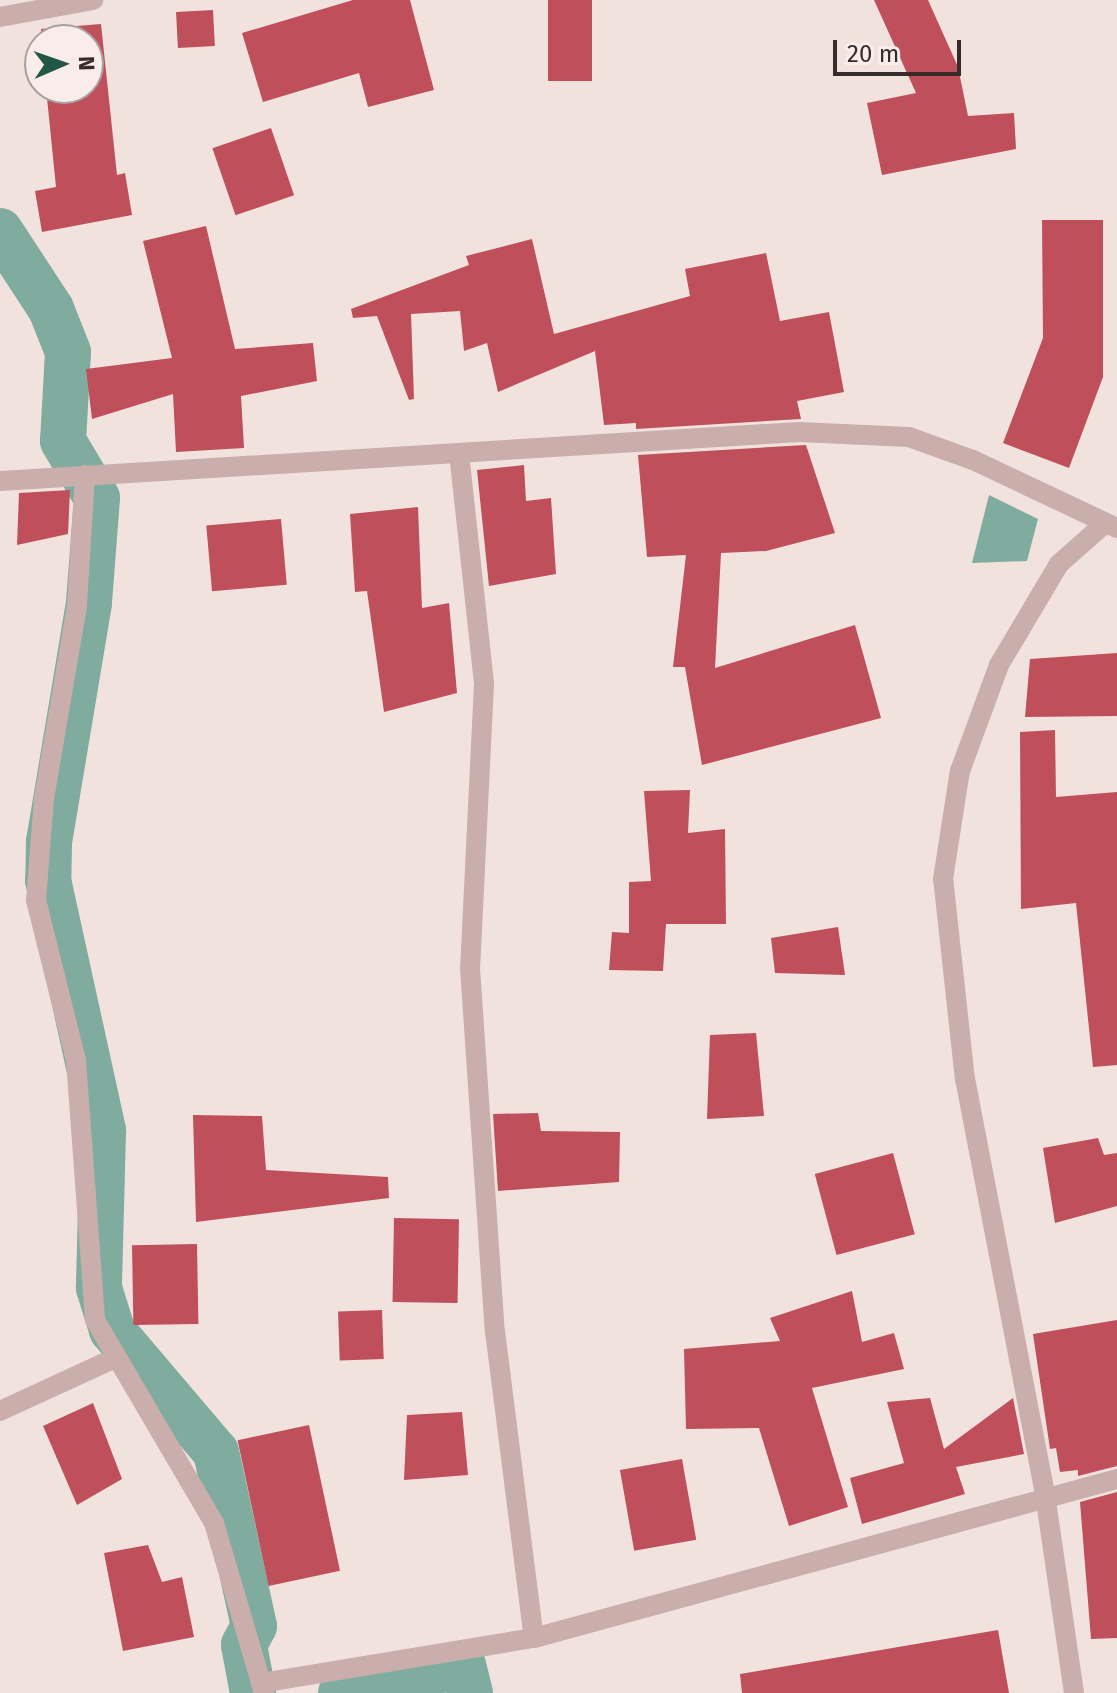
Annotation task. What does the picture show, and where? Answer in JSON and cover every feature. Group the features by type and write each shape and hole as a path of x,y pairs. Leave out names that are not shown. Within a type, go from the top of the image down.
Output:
{"street":[{"path":"0,17 93,0"},
{"path":"0,481 799,432 909,437 973,460 1109,527 1059,564 999,665 960,771 943,879 965,1080 1045,1494 1074,1693"},
{"path":"459,453 484,684 470,968 495,1331 534,1638"},
{"path":"85,475 77,606 44,799 36,900 76,1060 95,1320 214,1523 262,1688 534,1638 940,1531 1045,1494 1117,1479"},
{"path":"0,1411 115,1358"}],"shaded area":[{"path":"989,495 1038,519 1027,561 972,563"}],"building":[{"path":"353,0 410,0 434,90 368,107 359,73 263,102 242,33"},
{"path":"548,0 592,0 592,81 548,81"},
{"path":"874,0 928,0 958,67 968,116 1014,113 1016,149 882,175 867,103 916,93"},
{"path":"213,10 215,46 178,48 176,12"},
{"path":"104,52 117,175 125,173 132,215 42,232 35,191 56,187 48,104 104,104"},
{"path":"271,128 294,195 235,215 212,148"},
{"path":"1042,220 1103,220 1103,377 1069,468 1003,443 1043,338"},
{"path":"206,226 235,349 313,343 317,381 241,396 244,448 176,452 173,394 92,419 86,369 172,358 143,241"},
{"path":"532,239 554,334 690,296 685,269 766,253 780,321 829,312 844,392 797,401 801,419 636,429 636,423 604,425 595,351 498,392 487,343 464,351 460,311 411,314 414,399 409,400 377,316 353,318 351,309 469,265 466,256"},
{"path":"806,445 835,533 766,551 721,553 715,668 855,625 881,718 702,765 685,667 673,667 686,555 647,557 638,455"},
{"path":"524,465 526,501 551,498 556,574 489,586 477,470"},
{"path":"70,490 68,534 17,545 19,493"},
{"path":"418,507 422,608 449,603 457,693 384,712 367,591 355,592 350,514"},
{"path":"281,519 287,585 212,591 206,526"},
{"path":"1117,653 1117,716 1025,717 1030,659"},
{"path":"1055,730 1056,797 1117,792 1117,1065 1093,1067 1076,903 1021,909 1020,732"},
{"path":"690,790 688,833 725,829 726,924 666,924 663,971 609,970 612,932 629,933 629,882 651,881 644,791"},
{"path":"838,927 845,975 775,973 771,938"},
{"path":"756,1033 764,1116 707,1119 710,1035"},
{"path":"538,1113 541,1131 620,1132 619,1182 498,1191 493,1114"},
{"path":"193,1115 262,1116 266,1170 388,1177 389,1198 196,1222"},
{"path":"1098,1138 1104,1155 1117,1153 1117,1206 1055,1223 1043,1148"},
{"path":"893,1153 915,1234 837,1255 815,1174"},
{"path":"394,1218 459,1219 458,1303 393,1302"},
{"path":"197,1244 198,1324 133,1325 132,1245"},
{"path":"852,1291 862,1342 894,1333 904,1369 812,1388 848,1507 789,1526 759,1428 686,1429 684,1349 780,1341 770,1318"},
{"path":"382,1310 384,1359 340,1361 338,1312"},
{"path":"1117,1320 1117,1466 1078,1476 1078,1470 1060,1472 1056,1448 1050,1449 1033,1334"},
{"path":"930,1398 944,1449 1013,1398 1024,1454 956,1467 965,1494 862,1524 850,1478 904,1463 887,1402"},
{"path":"93,1403 122,1479 77,1505 43,1426"},
{"path":"462,1412 468,1475 404,1480 407,1415"},
{"path":"309,1425 340,1571 269,1586 238,1440"},
{"path":"682,1459 696,1540 634,1551 620,1470"},
{"path":"1117,1492 1117,1638 1091,1639 1080,1502"},
{"path":"148,1545 162,1582 182,1577 194,1637 123,1651 104,1553"},
{"path":"998,1630 1009,1693 742,1693 740,1674"}],"waterway":[{"path":"0,231 51,309 68,352 63,441 97,498 89,603 49,841 48,880 103,1131 99,1288 112,1330 216,1452 254,1626 244,1645 253,1693"},
{"path":"341,1693 463,1665 470,1693"}]}
